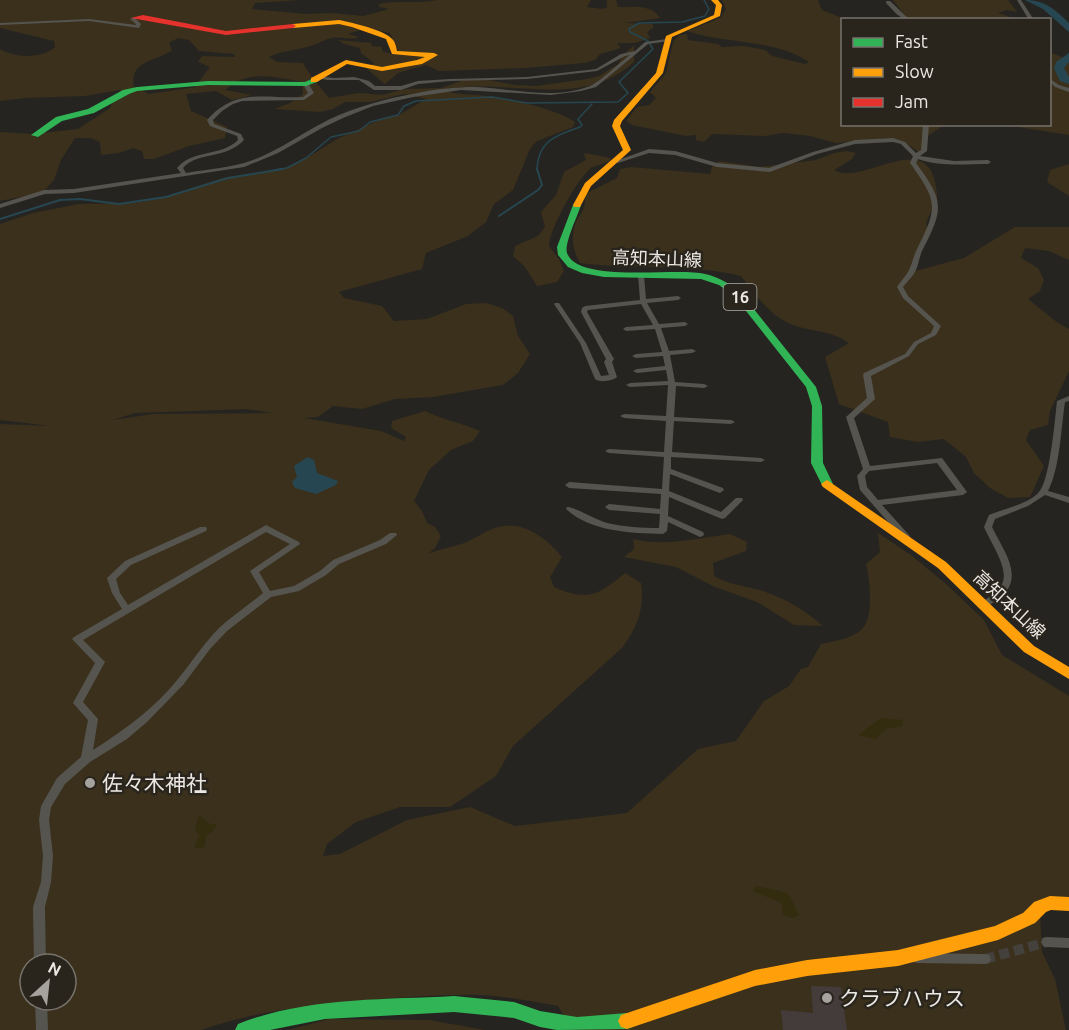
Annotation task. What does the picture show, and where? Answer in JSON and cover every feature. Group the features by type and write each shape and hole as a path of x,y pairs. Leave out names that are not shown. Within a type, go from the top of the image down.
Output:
{"street":[{"path":"616,162 627,150 616,126 618,120 659,73 667,40 673,33 717,16 719,5 714,0"},
{"path":"1019,0 1031,18"},
{"path":"888,2 896,7 899,14 905,18"},
{"path":"0,24 89,20 137,27 139,24 132,19 143,17 226,33 345,23 388,38 392,43 394,53 434,55 419,62 382,69 346,62 306,84 208,83 137,89 126,92 91,111 59,119 36,135"},
{"path":"0,206 44,192 74,191 222,170 265,159 331,121 387,100 465,89 546,94 587,88 594,86 650,42 667,40"},
{"path":"319,77 365,79 374,88 401,88 418,83 450,80 527,78 597,70 623,55 638,51"},
{"path":"1051,81 1057,86 1069,90"},
{"path":"184,174 180,168 182,164 189,160 227,151 237,146 241,140 239,135 212,125 210,120 218,110 246,97 304,98 311,93 306,84"},
{"path":"867,469 850,417 871,399 867,375 907,355 916,343 934,334 938,326 905,297 900,287 910,275 918,253 931,234 935,212 934,196 930,186 914,163 916,156 924,151 927,126"},
{"path":"616,162 649,151 675,153 717,165 770,170 815,153 855,142 892,140 903,143 916,156 946,162 988,162"},
{"name":"高知本山線","path":"616,162 584,191 564,240 562,253 569,264 586,272 704,276 723,283 738,295 811,387 817,406 817,463 826,483 840,496 909,541 942,566 1029,649 1069,674"},
{"path":"570,510 586,520 617,529 663,531 672,384 666,353 657,326 643,302 641,275"},
{"path":"557,304 583,343 599,379 613,377 608,362 610,359 585,308 678,298"},
{"path":"626,329 685,324"},
{"path":"636,356 692,351"},
{"path":"637,371 669,368"},
{"path":"630,385 704,386"},
{"path":"983,604 996,598 1005,586 1009,574 1008,564 988,527 989,522 992,517 1036,498 1044,492 1049,476 1061,401 1069,398"},
{"path":"624,416 731,422"},
{"path":"609,451 761,460"},
{"path":"877,502 963,492 939,460 867,469 861,476 863,488 909,541"},
{"path":"667,470 720,490"},
{"path":"569,485 665,492 722,516 739,500"},
{"path":"1044,492 1069,500"},
{"path":"609,507 663,515 700,534"},
{"path":"86,759 93,719 78,703 100,662 77,639 266,528 296,544 254,571 268,594"},
{"path":"127,610 116,593 111,578 128,563 203,529"},
{"path":"40,952 39,907 46,882 48,856 44,820 46,806 61,781 86,759 123,736 144,719 180,683 207,647 224,629 268,594 296,589 323,573 336,562 384,542 393,535"},
{"path":"898,958 998,933 1029,918 1040,906 1050,903 1069,904"},
{"path":"1047,942 1069,943"},
{"path":"244,1030 276,1020 325,1011 454,1004 514,1010 540,1018 577,1024 622,1023 755,978 807,968 898,958 985,959"},
{"path":"41,1012 42,1030"}],"shaded area":[{"path":"0,0 301,0 255,3 252,9 363,16 389,9 379,7 379,4 394,2 591,0 587,7 603,9 607,7 607,0 616,0 618,7 641,7 656,13 660,18 625,23 653,24 653,28 647,32 650,38 635,43 617,43 621,48 600,54 595,60 584,63 439,71 426,65 398,73 385,84 366,68 374,63 361,53 360,48 338,40 372,43 371,46 382,47 382,51 392,54 403,52 397,50 390,33 368,28 348,34 359,37 356,38 332,38 269,57 277,62 303,63 329,98 359,93 382,95 405,89 441,88 467,79 536,86 587,79 599,76 618,64 623,55 634,45 634,62 613,77 590,86 542,90 467,87 443,90 518,102 556,113 575,122 573,127 537,141 530,149 513,190 494,204 486,222 468,236 426,253 422,269 339,292 344,298 382,306 394,321 427,319 466,304 486,303 502,308 513,316 518,336 530,354 518,373 503,385 433,397 395,399 362,409 333,406 318,417 304,418 381,431 404,441 406,437 391,428 392,421 425,411 480,431 473,441 451,450 429,470 414,501 422,511 427,523 435,527 441,536 435,548 428,554 464,543 498,527 525,528 549,543 562,557 550,577 554,587 575,594 592,594 608,587 625,573 641,583 642,601 636,625 622,648 513,746 496,776 450,807 400,807 356,822 327,844 323,856 340,854 407,820 470,807 515,826 627,813 698,749 736,741 764,701 789,686 801,669 808,667 821,644 848,637 862,629 870,607 866,564 880,552 878,533 911,555 984,620 1002,655 1069,696 1069,898 1040,914 1042,952 1055,979 1066,1030 566,1030 568,1023 558,1006 500,997 466,995 420,996 298,1008 259,1014 201,1030 0,1030 0,424 50,426 0,420 0,224 33,213 79,204 134,203 160,198 226,177 280,170 305,159 339,138 381,119 399,115 426,99 404,94 370,102 345,102 333,109 320,112 274,109 290,103 303,94 302,82 262,76 243,79 225,90 252,95 232,100 216,91 186,94 191,111 227,127 225,138 189,146 154,159 144,159 142,151 133,148 119,153 101,155 100,142 90,138 75,138 61,160 54,180 42,193 0,201 0,132 32,134 78,129 110,108 113,99 123,95 120,90 85,96 0,101 0,49 28,56 43,54 55,47 54,41 0,28","holes":["178,38 189,40 199,51 234,54 235,57 202,56 198,62 210,67 195,87 149,94 134,87 134,78 140,66 172,50 169,43","247,409 272,413 153,414 113,420 135,413"]},
{"path":"722,0 818,0 822,10 842,18 841,126 941,127 925,138 920,153 907,144 888,138 836,143 810,136 783,133 765,136 712,134 704,142 696,140 696,135 686,136 632,125 626,121 637,107 649,105 656,98 650,92 666,73 673,42 679,35 687,34 688,40 718,44 722,47 744,46 765,50 772,56 805,64 809,62 781,49 687,31 721,17 726,9"},
{"path":"893,0 1008,0 1017,12 1007,10 998,13 1013,18 907,18"},
{"path":"1051,37 1052,53 1069,60 1069,135 1011,126 1051,126"},
{"path":"846,151 856,153 852,159 834,170 845,173 859,172 905,160 918,161 929,167 935,182 937,199 927,223 927,238 913,263 915,271 964,258 1015,227 1069,227 1069,260 1049,251 1025,248 1021,258 1038,268 1044,280 1040,291 1028,299 1069,329 1069,371 1050,411 1048,425 1030,430 1026,440 1044,466 1030,497 1008,498 990,488 974,473 966,457 944,439 918,442 890,437 888,422 839,404 825,357 849,343 836,336 787,323 765,306 741,276 701,269 580,263 575,252 573,231 587,193 617,178 620,169 631,167 710,174 712,167 719,161 760,167 816,160"},
{"path":"584,153 611,158 609,162 591,168 572,193 559,217 549,246 559,259 564,271 557,282 537,286 525,267 513,256 515,246 538,236 545,227 541,212 556,195 564,172 586,160"},
{"path":"1069,164 1069,196 1047,182 1050,170"},
{"path":"730,534 747,542 746,551 713,563 714,576 780,598 802,610 823,626 794,625 757,602 715,587 676,567 624,557 634,549 633,539 669,542"},
{"path":"329,1019 429,1020 485,1030 288,1030"}],"sand":[{"path":"881,718 903,720 902,726 886,729 875,739 858,735"},
{"path":"199,815 210,824 217,824 214,830 206,836 205,846 200,849 194,847 199,836 195,829"},
{"path":"754,887 788,894 799,915 792,918 783,915 782,903 753,891"}],"water":[{"path":"308,457 314,460 317,473 338,481 336,485 316,494 295,488 292,482 297,477 294,466"}],"building":[{"name":"クラブハウス","path":"811,986 841,987 847,1030 783,1030 781,1010 813,1013"}],"waterway":[{"path":"274,170 287,168 306,158 331,137 359,131 370,122 398,115 404,106 416,101 492,97 527,103 618,102 628,93 619,82 653,49 648,41 630,32 629,29 639,23 682,22 705,16 709,9 704,0"},
{"path":"1030,0 1046,7 1069,29"},
{"path":"1069,56 1059,68 1064,79 1069,81"},
{"path":"537,169 538,160 545,146 556,136 580,127 582,125 578,119 592,104"},
{"path":"0,219 60,200 80,199 119,204 166,197 228,178 283,169"},
{"path":"499,216 538,190 542,185 537,169"}],"tunnel":[{"path":"985,959 1047,942"}],"traffic: fast":[{"path":"35,135 59,119 91,111 126,92 137,89 208,83 306,84 314,80"},
{"path":"577,205 562,247 563,255 571,265 585,271 604,274 702,276 722,283 738,295 811,387 817,406 817,463 827,484"},
{"path":"244,1030 276,1020 325,1011 454,1004 514,1010 540,1019 577,1025 627,1021"}],"traffic: slow":[{"path":"577,205 588,185 627,150 616,126 618,120 659,73 669,36 717,16 719,5 714,0"},
{"path":"293,26 339,22 354,25 388,38 392,43 394,53 434,55 419,62 382,69 346,62 314,80"},
{"path":"827,484 942,565 1029,649 1069,674"},
{"path":"627,1021 755,978 807,968 898,958 998,933 1029,918 1040,907 1050,903 1069,904"}],"traffic: jam":[{"path":"134,18 143,17 226,33 293,26"}],"place":[{"name":"佐々木神社","path":"90,783"},
{"name":"クラブハウス","path":"827,998"}]}
